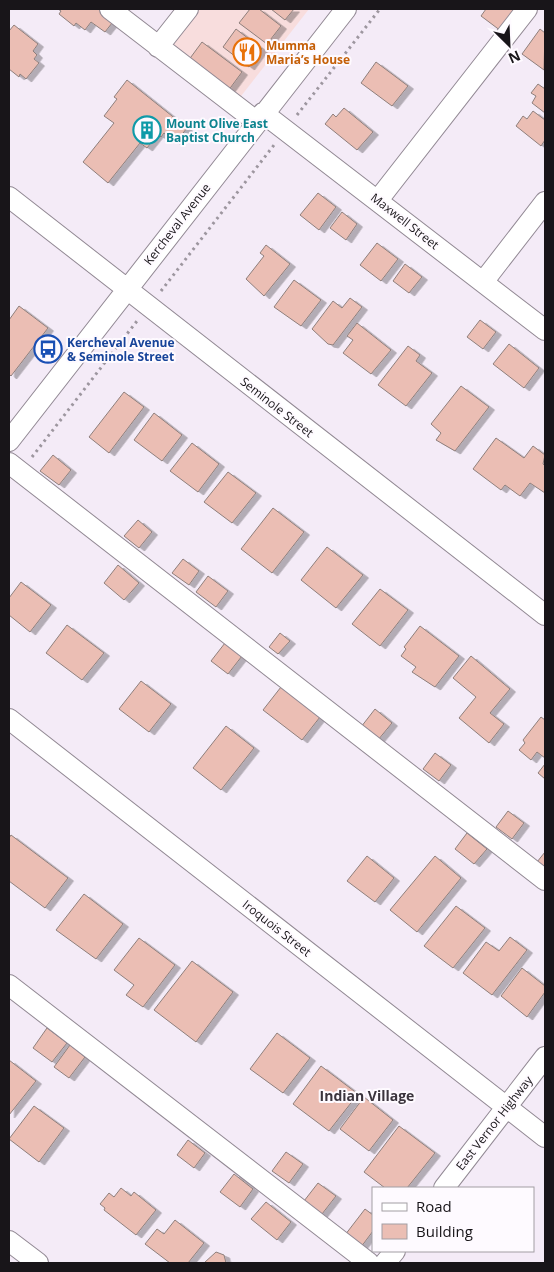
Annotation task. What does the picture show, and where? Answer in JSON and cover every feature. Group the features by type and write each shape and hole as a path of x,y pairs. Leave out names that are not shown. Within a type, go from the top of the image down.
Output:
{"street":[{"name":"Maxwell Street","path":"110,9 158,47 260,117 286,130 545,330"},
{"path":"158,47 188,9"},
{"name":"Kercheval Avenue","path":"9,441 346,9"},
{"path":"378,200 527,9"},
{"name":"Seminole Street","path":"9,197 545,615"},
{"path":"483,282 545,202"},
{"path":"15,467 545,880"},
{"name":"Iroquois Street","path":"9,719 545,1136"},
{"path":"9,985 369,1263"},
{"name":"East Vernor Highway","path":"445,1187 545,1057"},
{"path":"9,1241 38,1263"},
{"path":"385,1263 394,1252"}],"path":[{"path":"15,467 148,307 380,9"}],"shaded area":[{"path":"195,9 309,9 238,100 167,44"}],"building":[{"path":"58,9 104,9 116,18 105,32 91,22 85,30 76,23 74,26 59,14 61,11"},
{"path":"250,9 259,9 281,26 267,44 239,23"},
{"path":"271,9 294,9 285,20"},
{"path":"486,9 518,9 501,31 481,16"},
{"path":"14,25 38,44 33,51 37,55 34,59 39,63 26,79 20,74 19,77 9,69 9,31"},
{"path":"236,29 262,49 249,67 223,47"},
{"path":"540,29 545,33 544,70 522,54"},
{"path":"202,42 242,72 228,91 188,61"},
{"path":"376,62 408,86 392,106 361,83"},
{"name":"Mount Olive East Baptist Church","path":"127,80 187,128 176,142 164,133 161,137 158,134 147,148 140,143 108,183 83,162 114,123 104,116 117,99 114,97"},
{"path":"538,84 545,89 545,113 532,103 536,96 531,93"},
{"path":"344,108 373,132 357,150 325,124 333,114 336,117"},
{"path":"533,111 545,120 545,140 541,146 516,126 523,116 527,119"},
{"path":"318,193 336,207 319,230 300,215"},
{"path":"342,212 357,224 346,240 330,228"},
{"path":"377,243 398,259 381,281 360,265"},
{"path":"266,245 290,264 264,296 246,279 264,256 260,253"},
{"path":"405,264 422,277 409,293 393,281"},
{"path":"294,280 321,300 301,326 274,307"},
{"path":"350,298 362,307 333,345 328,344 312,329 333,301 342,308"},
{"path":"19,306 48,328 11,376 9,374 9,320"},
{"path":"480,320 496,332 483,349 467,337"},
{"path":"357,323 391,350 371,374 343,353 353,340 347,336"},
{"path":"509,344 539,368 524,388 493,364"},
{"path":"408,346 420,355 416,361 432,373 406,406 378,385"},
{"path":"461,386 489,407 455,451 436,440 441,433 431,424"},
{"path":"124,392 144,407 109,453 89,437"},
{"path":"154,413 182,435 162,461 134,440"},
{"path":"496,438 524,458 533,446 545,455 543,464 545,466 545,493 530,483 520,496 505,485 501,490 473,469"},
{"path":"192,443 219,464 198,492 170,471"},
{"path":"53,455 71,470 59,485 40,471"},
{"path":"228,472 256,493 232,523 204,502"},
{"path":"273,508 304,532 272,573 241,549"},
{"path":"138,520 152,532 139,548 124,536"},
{"path":"327,547 363,575 336,608 301,580"},
{"path":"183,559 199,571 189,585 172,573"},
{"path":"118,565 139,583 124,600 104,583"},
{"path":"208,576 228,591 216,607 196,592"},
{"path":"21,582 51,605 30,632 9,615 9,598"},
{"path":"380,589 408,610 380,646 352,624"},
{"path":"67,625 104,653 82,680 46,653"},
{"path":"420,626 459,656 435,687 412,672 416,667 401,656 406,649 404,647"},
{"path":"280,633 290,641 278,654 269,647"},
{"path":"225,643 242,656 228,674 211,661"},
{"path":"471,656 510,689 490,713 504,724 489,743 459,718 476,697 453,678"},
{"path":"141,681 171,704 149,732 119,709"},
{"path":"281,687 320,717 302,740 263,710"},
{"path":"375,709 392,723 378,740 361,727"},
{"path":"541,717 545,720 545,758 537,752 531,760 519,750 525,743 523,740"},
{"path":"226,726 254,748 221,790 193,768"},
{"path":"435,753 451,765 439,781 423,769"},
{"path":"545,764 545,779 538,773"},
{"path":"508,811 524,823 512,839 496,827"},
{"path":"467,833 487,849 474,864 455,849"},
{"path":"11,835 68,878 45,908 9,881 9,838"},
{"path":"545,852 545,868 537,862"},
{"path":"367,856 394,878 375,902 347,881"},
{"path":"435,856 461,878 417,932 390,910"},
{"path":"84,894 123,924 96,959 56,930"},
{"path":"456,906 485,928 453,968 424,946"},
{"path":"510,937 527,950 492,995 463,973 486,942 499,951"},
{"path":"139,938 175,965 143,1007 126,995 134,985 114,970"},
{"path":"192,961 233,992 196,1042 154,1010"},
{"path":"522,968 545,986 545,992 527,1017 501,996"},
{"path":"47,1028 67,1043 52,1062 33,1048"},
{"path":"277,1033 310,1058 283,1093 250,1069"},
{"path":"70,1045 85,1057 69,1078 54,1067"},
{"path":"9,1060 36,1081 9,1115"},
{"path":"321,1066 358,1094 329,1131 293,1104"},
{"path":"364,1097 393,1120 369,1151 340,1129"},
{"path":"34,1106 64,1128 39,1162 9,1139"},
{"path":"399,1126 435,1153 408,1187 384,1187 364,1172"},
{"path":"188,1140 205,1153 194,1168 177,1155"},
{"path":"286,1152 303,1164 289,1183 272,1171"},
{"path":"234,1174 253,1189 240,1207 220,1192"},
{"path":"318,1183 336,1196 322,1214 304,1201"},
{"path":"121,1188 131,1196 134,1192 156,1210 136,1235 104,1210 105,1208 100,1204 109,1193 114,1197"},
{"path":"266,1202 291,1222 277,1240 251,1219"},
{"path":"365,1209 372,1214 372,1232 361,1247 345,1235"},
{"path":"175,1220 204,1243 188,1263 170,1263 145,1244 157,1229 164,1234"},
{"path":"216,1252 224,1255 226,1263 204,1263"}],"place":[{"name":"Mumma Maria’s House","path":"247,52"},
{"name":"Mount Olive East Baptist Church","path":"147,130"},
{"name":"Kercheval Avenue & Seminole Street","path":"48,349"}],"district":[{"name":"Indian Village","path":"367,1095"}]}
